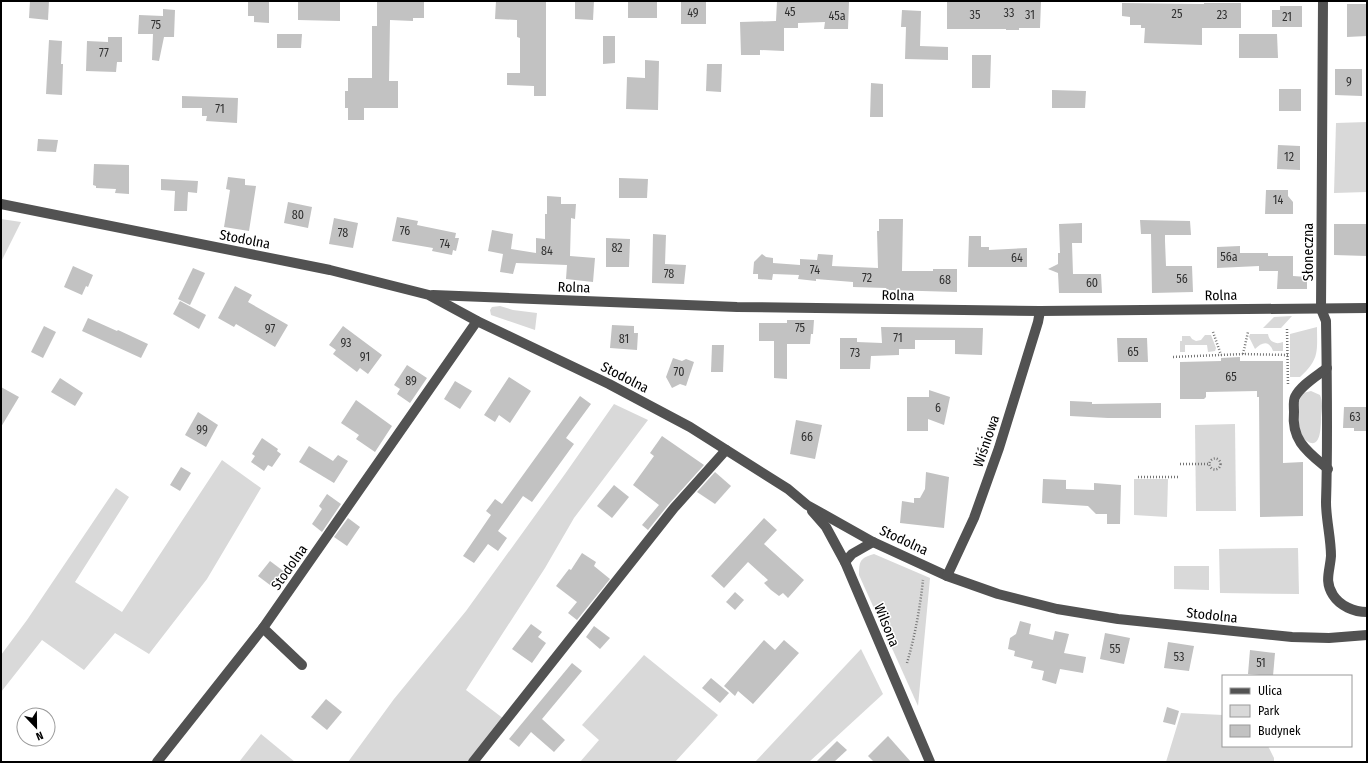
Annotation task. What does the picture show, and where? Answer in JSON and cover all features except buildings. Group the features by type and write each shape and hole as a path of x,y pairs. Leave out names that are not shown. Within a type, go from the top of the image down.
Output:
{"street":[{"name":"Słoneczna","path":"1323,1 1321,309 1326,321 1328,469 1326,503 1331,557 1327,576 1333,595 1344,606 1353,610 1367,612"},
{"name":"Stodolna","path":"1,204 330,270 428,295 477,321 608,384 690,427 788,489 807,505 873,542 947,576 998,594 1057,609 1118,619 1292,637 1329,638 1367,635"},
{"name":"Rolna","path":"428,295 737,307 1040,312 1367,308"},
{"name":"Wiśniowa","path":"947,576 974,518 999,448 1040,312"},
{"name":"Stodolna","path":"158,762 263,628 477,321"},
{"path":"1327,368 1303,387 1295,397 1293,416 1297,438 1303,446 1328,469"},
{"path":"472,762 674,508 726,450"},
{"name":"Wilsona","path":"807,505 826,527 845,562 930,762"},
{"path":"845,562 852,554 873,542"},
{"path":"263,628 302,665"}],"path":[{"path":"1287,329 1288,388"},
{"path":"1213,332 1221,355"},
{"path":"1243,354 1248,332"},
{"path":"1173,357 1243,354 1288,355"},
{"path":"1214,459 1219,460 1221,464 1218,469 1212,468 1210,464 1214,459"},
{"path":"1180,464 1210,464"},
{"path":"1138,477 1180,477"},
{"path":"907,663 915,634 923,580"}],"green space":[{"path":"1367,122 1367,192 1334,193 1336,123"},
{"path":"1,219 21,222 1,262"},
{"path":"500,306 513,310 537,313 535,330 491,315 490,310 492,307"},
{"path":"1292,316 1281,328 1263,328 1274,317"},
{"path":"1317,327 1317,349 1314,360 1300,377 1290,377 1290,334"},
{"path":"1250,334 1268,334 1271,341 1278,343 1283,342 1283,351 1273,351 1269,345 1265,343 1255,349 1249,337"},
{"path":"1205,335 1211,335 1216,348 1215,351 1208,352 1207,345 1185,345 1185,352 1180,352 1180,341 1182,341 1182,336 1190,336 1196,341 1201,340"},
{"path":"1311,391 1320,395 1322,400 1320,430 1318,440 1315,443 1311,443 1299,434 1298,403 1303,393"},
{"path":"614,404 648,420 574,518 545,568 466,690 504,719 470,762 348,762 394,699 466,611"},
{"path":"1235,424 1236,511 1196,511 1195,425"},
{"path":"222,460 261,488 207,579 149,654 115,633 84,670 42,640 1,692 1,655 27,620 116,488 129,497 75,582 122,612"},
{"path":"1134,479 1168,479 1167,517 1134,515"},
{"path":"1298,548 1299,594 1220,593 1219,549"},
{"path":"874,554 930,578 918,706 859,575 859,566 861,561"},
{"path":"1174,566 1209,566 1209,590 1174,589"},
{"path":"861,649 883,694 809,762 755,762"},
{"path":"644,655 718,715 675,762 580,762 599,740 582,725"},
{"path":"1181,713 1222,715 1222,747 1268,747 1274,758 1274,762 1166,762"},
{"path":"261,734 295,762 239,762"}]}
